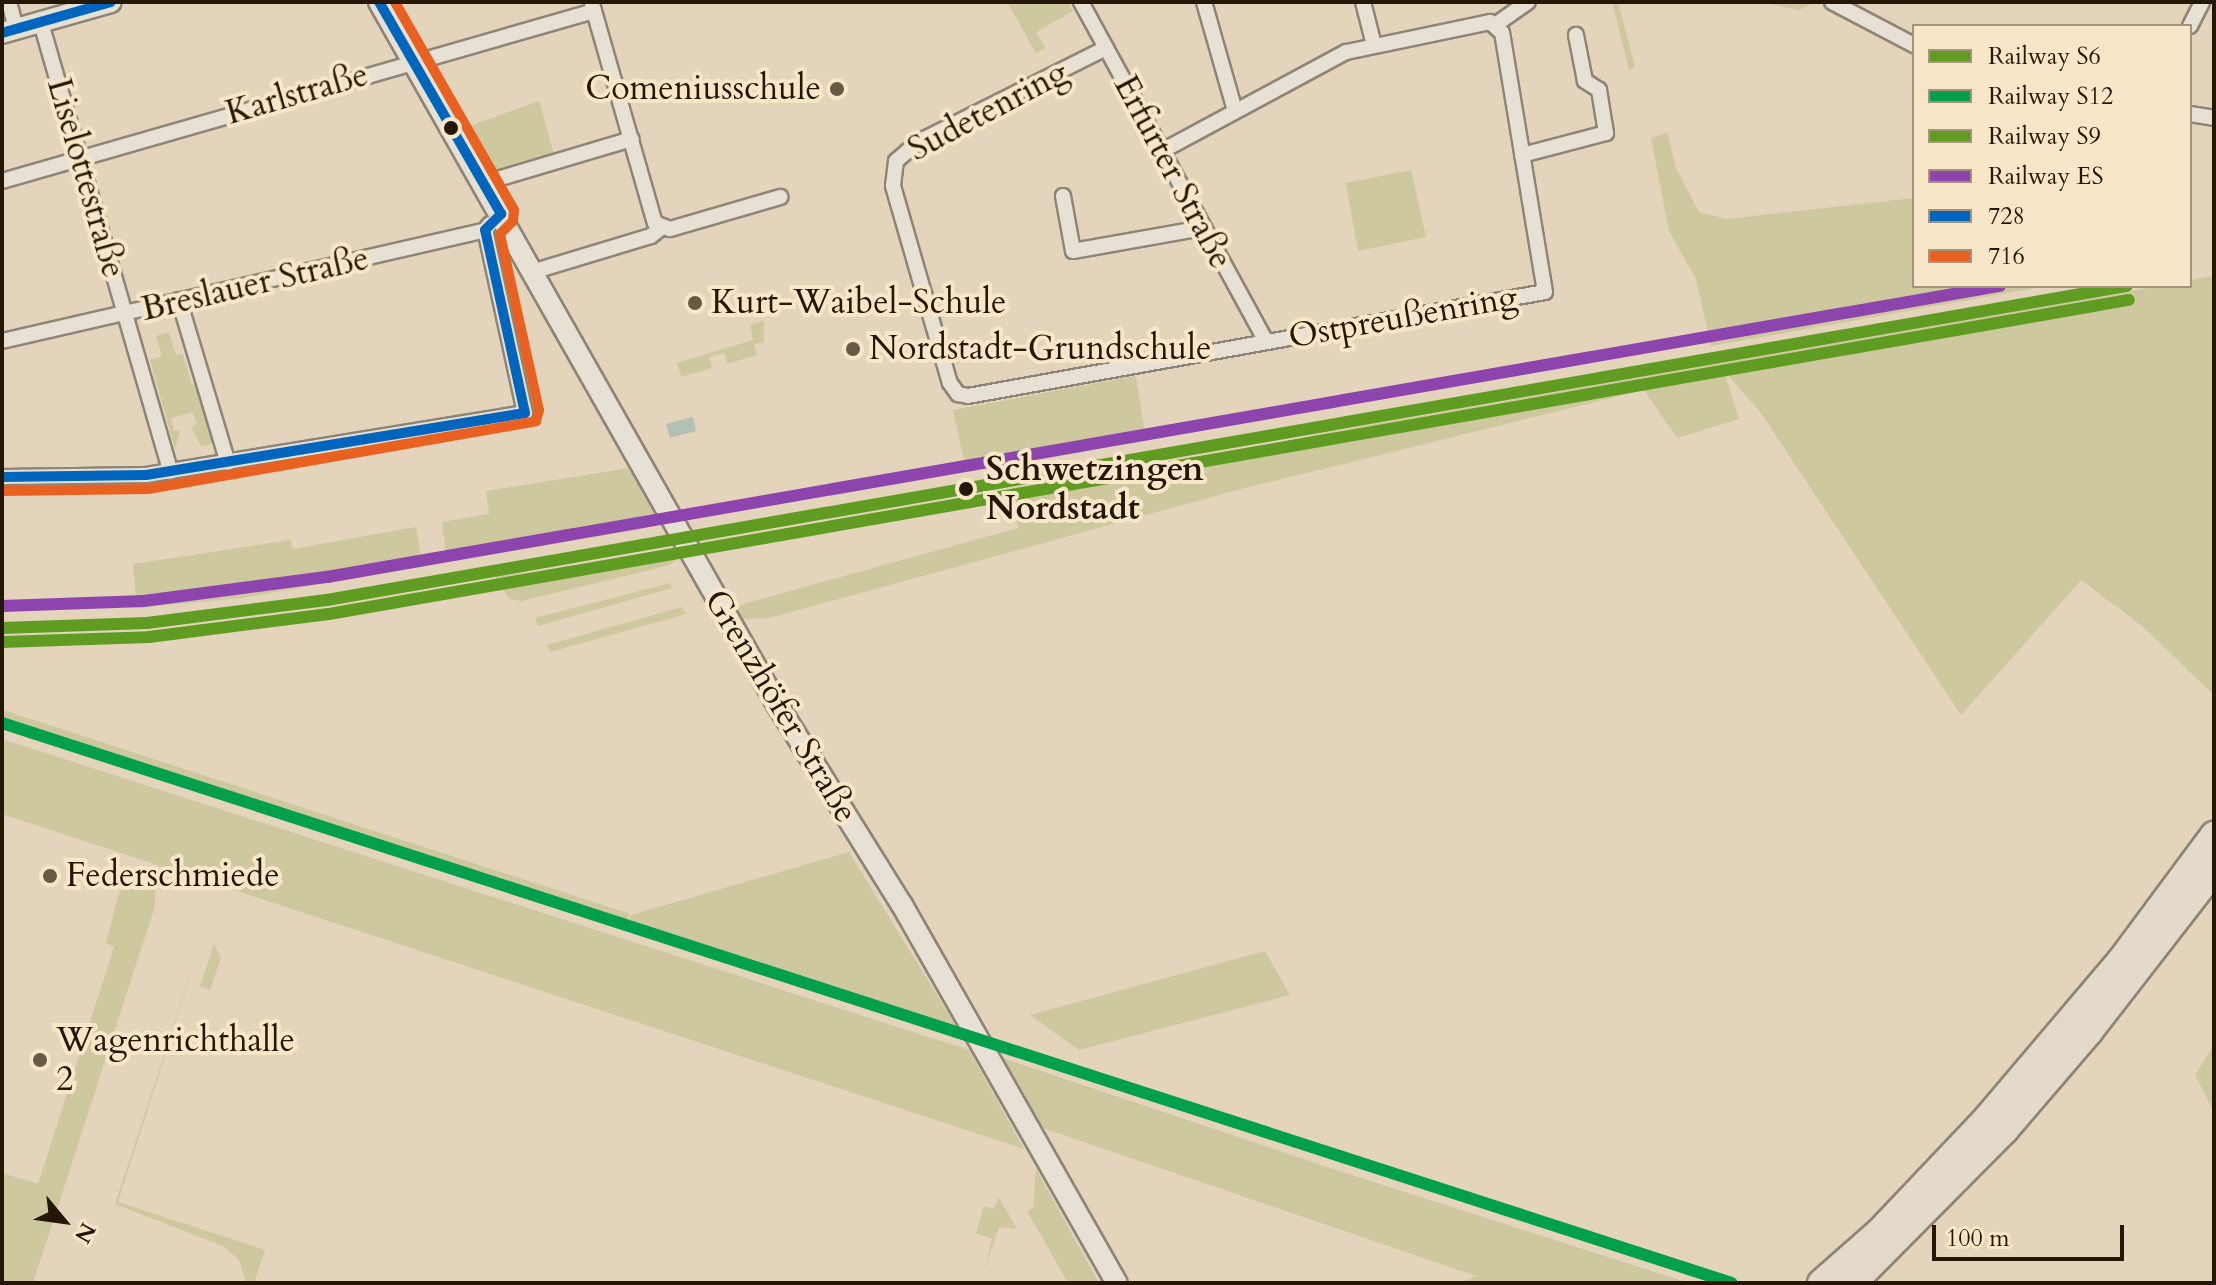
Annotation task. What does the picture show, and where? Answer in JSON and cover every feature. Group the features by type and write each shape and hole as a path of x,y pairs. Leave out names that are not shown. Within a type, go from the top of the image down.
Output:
{"highway":[{"path":"1842,1278 2074,1019 2214,835"},
{"path":"1842,1278 2005,1130 2108,1009 2214,871"}],"street":[{"path":"9,2 9,31 111,2"},
{"name":"Grenzhöfer Straße","path":"379,2 535,271 778,706 902,905 1117,1283"},
{"name":"Erfurter Straße","path":"1081,2 1266,342"},
{"path":"1204,2 1235,111"},
{"path":"1363,2 1374,45"},
{"path":"1164,150 1346,52 1495,25 1528,2"},
{"path":"1832,2 1861,9 1912,44"},
{"path":"2191,24 2202,2"},
{"path":"592,6 632,139 665,228"},
{"name":"Karlstraße","path":"2,181 592,6"},
{"name":"Liselottestraße","path":"41,23 171,472"},
{"name":"Ostpreußenring","path":"1266,342 1545,292 1502,33 1495,25"},
{"path":"1522,155 1601,139 1606,133 1599,90 1585,81 1576,35"},
{"name":"Sudetenring","path":"1106,48 918,142 896,161 893,186 952,387 968,396 1266,342"},
{"path":"2192,114 2214,118"},
{"path":"484,183 632,139"},
{"path":"1063,196 1073,251 1202,228"},
{"path":"535,271 651,236 665,228 780,197"},
{"path":"2,477 171,472 525,413 485,230 501,214"},
{"name":"Breslauer Straße","path":"2,341 485,230"},
{"path":"179,300 228,463"}],"shaded area":[{"path":"1007,2 1068,2 1073,11 1036,32 1045,48 1036,53"},
{"path":"1612,2 1618,2 1635,67 1629,70"},
{"path":"1759,2 1811,2 1811,4 1799,10"},
{"path":"539,101 555,157 495,177 467,127"},
{"path":"1667,132 1676,168 1699,212 1727,219 1912,198 1912,288 2035,288 1711,346 1696,279 1669,231 1651,138"},
{"path":"1411,170 1426,237 1358,251 1346,183"},
{"path":"2214,276 2214,695 2141,625 2081,580 1961,715 1761,413 1724,371 1739,419 1677,438 1644,390 1241,489 769,618 739,619 729,608 1018,528 1012,488 1054,481 1055,486 1065,479 1199,456 1201,460 1324,433 2147,288 2192,288 2192,280"},
{"path":"764,321 764,342 754,344 757,355 727,364 724,353 709,357 712,368 681,377 677,363 753,340 750,325"},
{"path":"169,332 176,355 183,354 192,385 197,384 215,443 201,446 191,427 197,425 193,412 171,418 174,431 180,430 175,449 150,360 162,356 156,336"},
{"path":"1136,376 1145,433 965,465 953,410"},
{"path":"693,417 696,431 670,438 666,424"},
{"path":"629,468 661,520 647,528 241,598 137,608 133,564 291,540 293,549 416,527 421,558 446,553 442,522 489,514 486,491"},
{"path":"674,546 676,560 670,565 522,601 509,599 495,576 651,561"},
{"path":"670,583 672,588 538,626 535,618"},
{"path":"682,607 686,614 550,652 547,645"},
{"path":"2,699 3,710 630,914 626,920 2,717"},
{"path":"2,739 969,1050 1024,1149 2,814"},
{"path":"849,852 956,1026 629,920 631,915"},
{"path":"135,879 156,886 154,909 33,1283 2,1283 2,1173 38,1184 114,947 106,943 119,893"},
{"path":"202,940 118,1202 265,1250 254,1283 246,1283 239,1260 223,1246 115,1204"},
{"path":"214,944 221,958 210,990 200,986"},
{"path":"1265,951 1290,995 1079,1050 1030,1015"},
{"path":"2214,1045 2214,1112 2195,1075"},
{"path":"994,1055 1330,1168 1689,1283 1460,1283 1476,1276 1034,1125"},
{"path":"1036,1169 1099,1283 1068,1283 1027,1211 1033,1208"},
{"path":"999,1198 1017,1229 999,1227 985,1268 992,1239 976,1233 984,1206 993,1209"}],"rail line":[{"name":"ES","path":"2,606 144,601 327,577 1989,288"},
{"name":"S6","path":"2,628 147,623 327,600 2116,288"},
{"name":"S9","path":"2,642 149,637 329,614 2129,300"},
{"name":"S12","path":"2,723 1732,1283"}],"transit line":[{"name":"728","path":"2,33 111,2"},
{"name":"728","path":"2,477 146,475 525,413 485,230 501,214 379,2"},
{"name":"716","path":"2,491 148,489 536,421 539,410 500,234 513,221 514,210 395,2"}],"place":[{"name":"Comeniusschule","path":"837,89"},
{"name":"Kurt-Waibel-Schule","path":"695,303"},
{"name":"Nordstadt-Grundschule","path":"853,349"},
{"name":"Schwetzingen Nordstadt","path":"966,489"},
{"name":"Federschmiede","path":"50,876"},
{"name":"Wagenrichthalle 2","path":"40,1060"}]}
